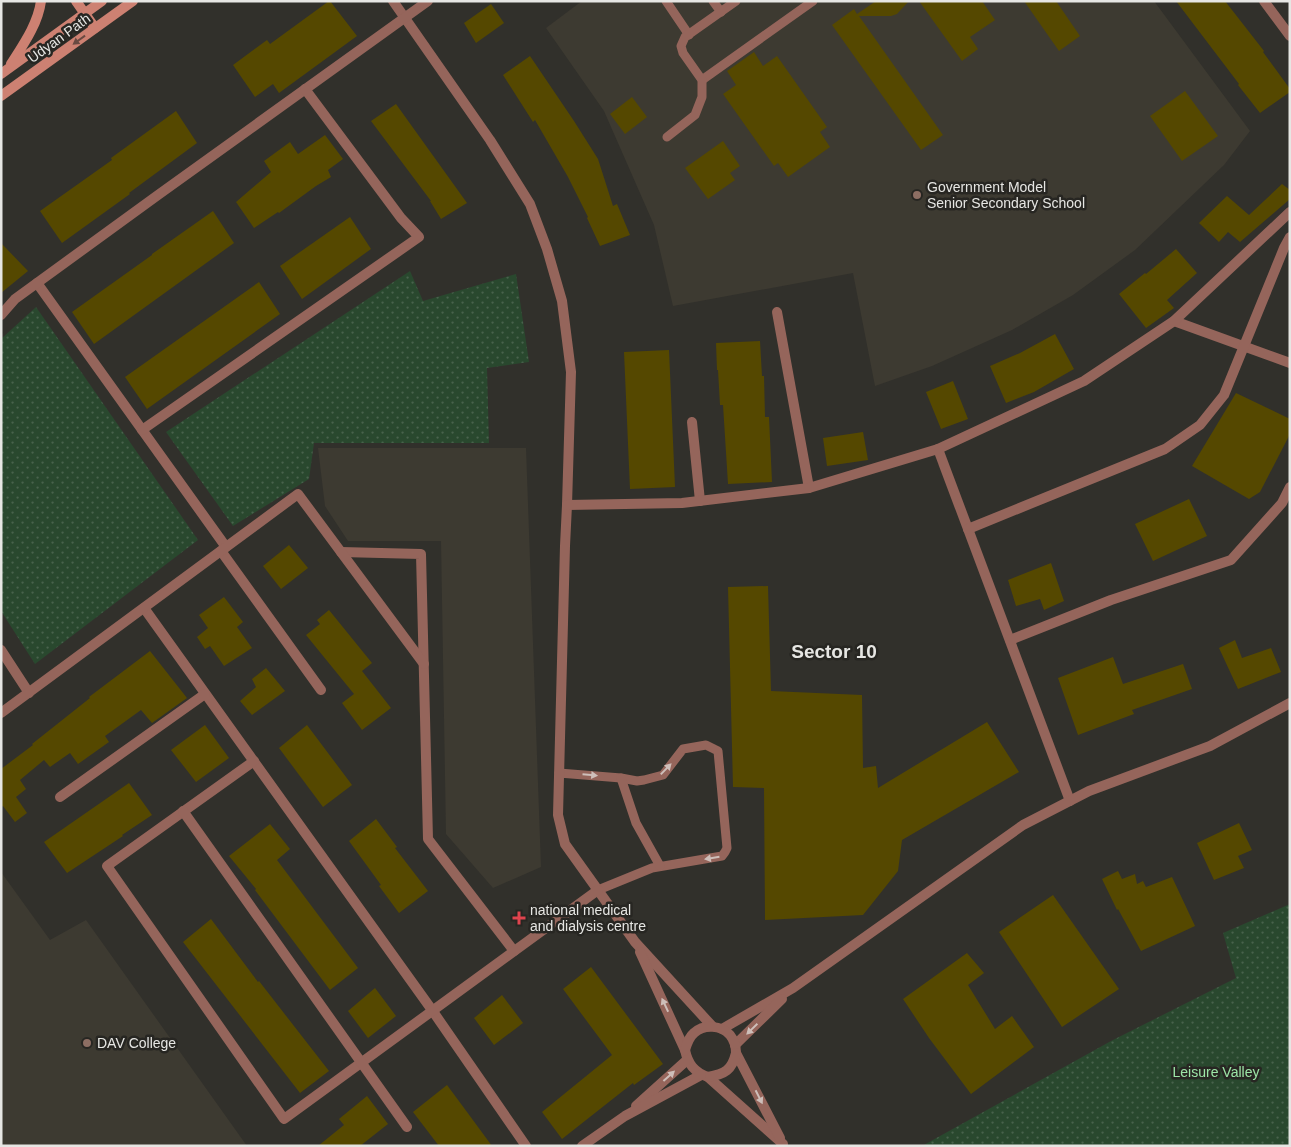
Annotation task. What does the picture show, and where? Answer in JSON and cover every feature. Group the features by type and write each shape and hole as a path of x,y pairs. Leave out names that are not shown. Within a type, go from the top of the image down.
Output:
{"main road":[{"path":"4,71 28,37 40,9 41,1"},
{"path":"76,1 95,28"},
{"path":"102,1 112,16"},
{"name":"Udyan Path","path":"4,71 102,1"},
{"name":"Udyan Path","path":"1,96 133,1"}],"street":[{"path":"393,1 490,140 530,204 547,248 562,302 571,372 564,546 558,815 565,844 635,942 717,1028 730,1035 784,1145"},
{"path":"1,315 15,299 428,1"},
{"path":"1264,1 1290,36"},
{"path":"142,430 419,237 401,218 305,89"},
{"path":"567,505 682,503 810,488 938,449 1084,381 1174,321 1290,212"},
{"path":"968,529 1165,449 1200,425 1224,395 1290,237"},
{"path":"37,283 142,430 321,690"},
{"path":"777,312 810,488"},
{"path":"1174,321 1290,363"},
{"path":"692,422 700,501"},
{"path":"938,449 1070,801"},
{"path":"1010,640 1112,600 1231,560 1282,503 1290,487"},
{"path":"1,713 298,494 424,664"},
{"path":"340,552 421,554 428,840 514,951"},
{"path":"144,608 432,1010 526,1146"},
{"path":"1,650 29,693"},
{"path":"60,797 206,694"},
{"path":"625,1116 686,1055 688,1041 694,1033 703,1027 717,1028 793,988 1023,825 1089,791 1210,746 1290,703"},
{"path":"254,761 108,866 284,1119 598,890"},
{"path":"184,811 407,1127"},
{"path":"635,942 692,1068 705,1076 784,1145"},
{"path":"582,1146 625,1116 705,1076 720,1075 728,1070 734,1062 736,1049 793,988"}],"lane":[{"path":"666,1 689,34"},
{"path":"713,1 721,12"},
{"path":"667,137 695,115 702,96 702,80 683,53 681,46 685,37 736,1"},
{"path":"702,80 813,1"},
{"path":"560,773 638,781 664,774 684,749 706,745 718,751 727,848 722,856 652,868 598,890"},
{"path":"621,778 636,823 660,866"}],"shaded area":[{"name":"Government Model Senior Secondary School","path":"582,1 1154,1 1250,131 1224,165 1135,250 1073,295 1012,330 932,366 875,386 853,273 673,306 654,225 604,111 546,28"},
{"path":"318,448 526,448 541,867 493,888 446,834 441,541 348,541 325,506"},
{"name":"DAV College","path":"1,872 50,940 86,920 247,1146 1,1146"}],"green space":[{"path":"410,271 423,301 516,274 529,362 487,368 489,443 314,443 309,479 233,526 166,432"},
{"path":"36,307 198,540 35,664 1,611 1,339"},
{"name":"Leisure Valley","path":"1290,904 1290,1146 922,1146 1111,1041 1236,978 1223,933"}],"building":[{"path":"329,1 357,36 279,93 273,84 255,97 233,65 267,40 270,44"},
{"path":"876,1 909,1 897,14 891,16 859,16 943,135 921,150 832,25 854,9 857,14"},
{"path":"919,1 982,1 995,20 970,37 978,49 962,61"},
{"path":"1024,1 1056,1 1080,36 1059,51"},
{"path":"1176,1 1225,1 1264,51 1290,89 1290,92 1260,113"},
{"path":"491,4 504,23 476,43 464,23"},
{"path":"754,52 763,66 777,56 827,127 820,132 830,147 788,177 778,163 774,166 723,94 736,85 727,71"},
{"path":"530,56 598,159 613,206 617,204 630,235 600,246 568,177 535,120 533,122 503,75"},
{"path":"1185,91 1218,136 1182,161 1150,116"},
{"path":"632,97 647,117 625,134 610,114"},
{"path":"396,104 467,203 441,219 431,201 371,121"},
{"path":"176,111 197,143 62,243 40,211 112,160 111,158"},
{"path":"325,135 343,159 328,170 331,177 254,228 236,202 271,172 264,161 290,142 298,154"},
{"path":"723,141 740,166 730,173 735,180 708,199 685,168"},
{"path":"1282,184 1290,190 1290,199 1240,242 1228,232 1219,242 1199,223 1227,196 1249,215"},
{"path":"213,211 234,243 94,344 72,312"},
{"path":"350,217 371,249 302,299 280,266"},
{"path":"1,243 28,271 1,293"},
{"path":"1176,249 1197,273 1167,300 1174,308 1146,328 1119,294"},
{"path":"259,282 280,314 147,409 125,377"},
{"path":"1055,334 1074,369 1034,392 1006,403 990,366 1020,353"},
{"path":"760,341 762,376 764,376 765,417 769,417 772,482 728,484 723,405 720,405 716,343"},
{"path":"669,350 675,487 630,489 624,352"},
{"path":"953,381 968,419 941,429 926,392"},
{"path":"1236,393 1290,419 1290,434 1260,492 1249,499 1192,466"},
{"path":"863,432 868,460 827,466 823,438"},
{"path":"1189,499 1207,536 1153,561 1135,524"},
{"path":"289,545 308,568 281,589 263,566"},
{"path":"1051,563 1064,601 1044,610 1040,599 1016,606 1008,580"},
{"path":"768,586 771,691 862,695 863,768 876,766 878,788 987,722 1019,772 902,840 898,871 863,915 765,920 764,788 733,787 728,587"},
{"path":"224,597 243,622 237,627 252,648 224,666 210,646 205,649 197,637 208,628 199,615"},
{"path":"329,610 372,663 362,671 391,708 362,730 342,703 354,694 306,635 320,624 317,620"},
{"path":"1235,640 1242,658 1271,648 1281,672 1238,689 1219,648"},
{"path":"150,651 187,698 152,723 141,710 105,736 109,742 78,764 70,753 50,767 44,760 20,780 26,789 16,797 27,813 15,822 3,806 1,807 1,769 33,745 89,697"},
{"path":"1113,657 1123,684 1183,664 1192,689 1132,710 1134,714 1078,735 1058,678"},
{"path":"266,668 285,691 252,715 240,701 256,687 252,679"},
{"path":"205,725 229,758 196,782 171,750"},
{"path":"307,725 352,785 323,807 279,748"},
{"path":"129,783 152,815 67,873 44,842"},
{"path":"376,819 397,847 395,848 428,891 399,913 349,841"},
{"path":"1239,823 1252,850 1238,856 1244,868 1214,880 1197,843"},
{"path":"270,824 290,849 277,860 358,968 330,990 256,889 229,856"},
{"path":"1118,871 1122,879 1135,874 1137,884 1143,881 1146,887 1172,877 1195,926 1141,951 1117,910 1102,879"},
{"path":"1053,895 1119,989 1062,1027 999,932"},
{"path":"211,919 258,982 329,1071 300,1093 183,942"},
{"path":"967,953 984,973 968,985 995,1029 1012,1016 1034,1047 971,1094 929,1038 903,999"},
{"path":"591,967 663,1064 634,1085 633,1083 562,1139 542,1112 612,1055 563,989"},
{"path":"375,988 396,1016 368,1038 348,1011"},
{"path":"502,995 523,1023 494,1045 474,1018"},
{"path":"447,1085 492,1146 439,1146 413,1112"},
{"path":"367,1096 388,1124 360,1146 318,1146 344,1125 339,1119"}],"place":[{"name":"Government Model Senior Secondary School","path":"917,195"},
{"name":"national medical and dialysis centre","path":"519,918"},
{"name":"DAV College","path":"87,1043"}],"district":[{"name":"Sector 10","path":"834,651"}]}
